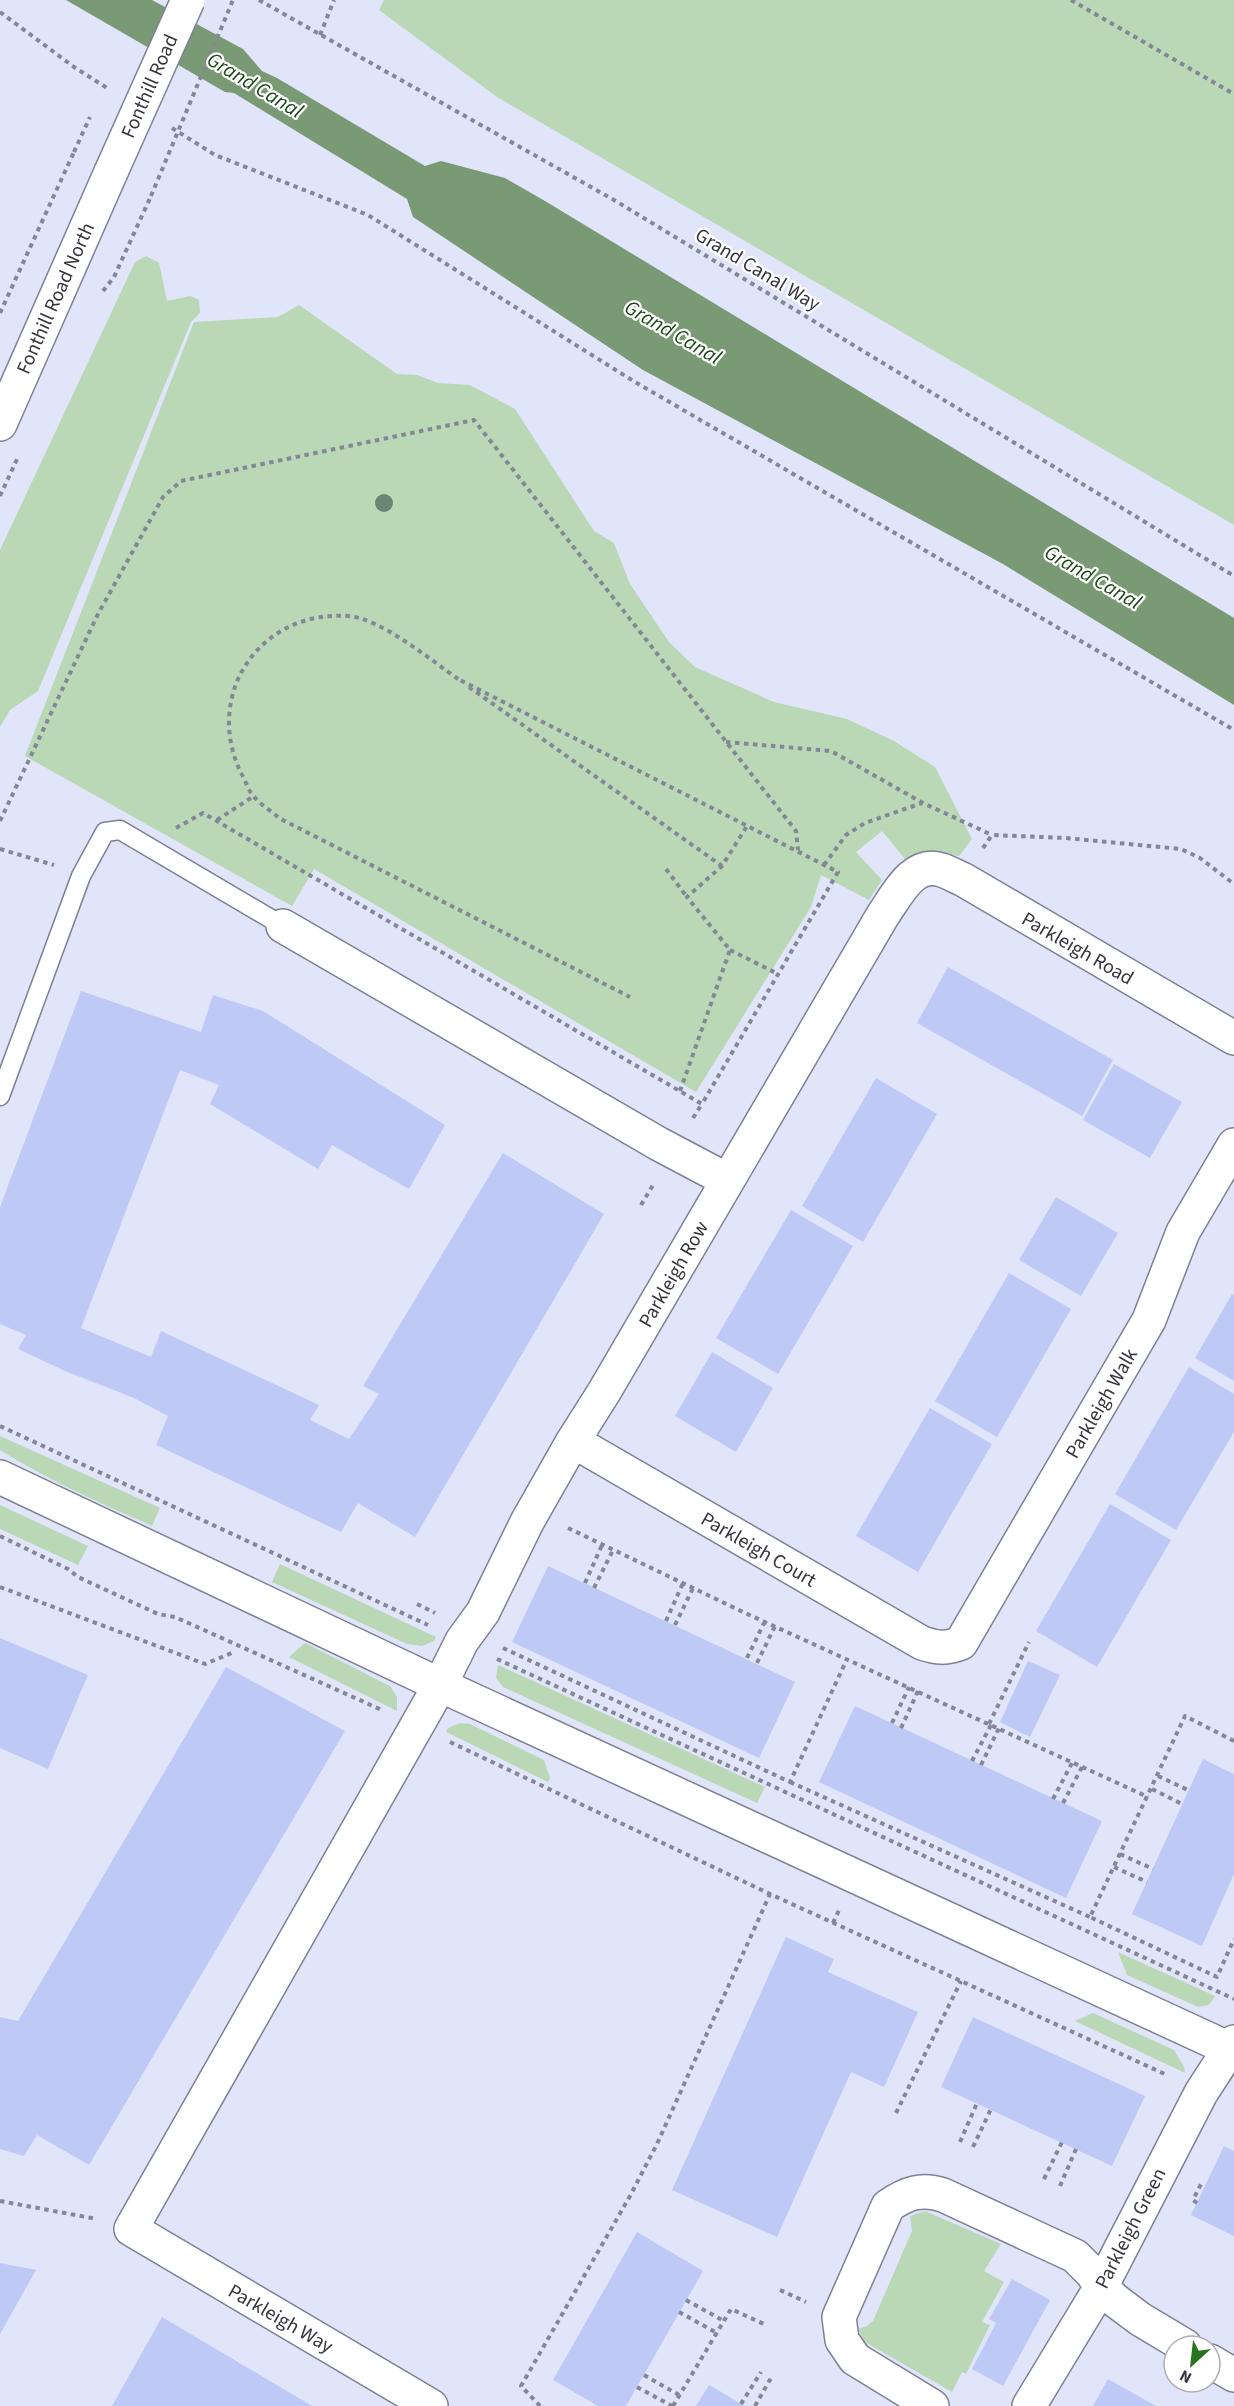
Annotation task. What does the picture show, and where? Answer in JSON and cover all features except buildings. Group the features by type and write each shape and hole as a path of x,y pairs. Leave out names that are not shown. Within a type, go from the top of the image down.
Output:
{"street":[{"name":"Fonthill Road","path":"111,172 188,0"},
{"name":"Fonthill Road North","path":"0,424 111,172"},
{"name":"Parkleigh Road","path":"919,872 931,868 964,880 1234,1038"},
{"name":"Parkleigh Row","path":"131,2229 440,1684 462,1641 483,1612 527,1522 573,1441 604,1392 883,915 903,885 911,876 919,872"},
{"path":"283,926 659,1144 727,1180"},
{"name":"Parkleigh Walk","path":"947,1648 961,1643 1149,1320 1183,1232 1234,1145"},
{"name":"Parkleigh Court","path":"573,1441 922,1643 936,1648 947,1648"},
{"path":"0,1477 440,1684 1232,2047"},
{"name":"Parkleigh Green","path":"1029,2406 1101,2287 1186,2121 1232,2047"},
{"path":"932,2406 855,2359 842,2340 839,2318 888,2206 916,2191 943,2194 1075,2256 1092,2273 1101,2287 1140,2319 1165,2334"},
{"name":"Parkleigh Way","path":"131,2229 431,2406"}],"lane":[{"path":"0,1096 81,876 105,832 120,830 283,926"}],"path":[{"path":"114,277 151,196 233,0"},
{"name":"Grand Canal Way","path":"259,0 614,200 1234,576"},
{"path":"320,36 334,0"},
{"path":"1071,0 1234,94"},
{"path":"0,12 74,67 114,92"},
{"path":"165,124 215,155 368,215 635,382 1234,730"},
{"path":"0,313 74,152"},
{"path":"0,821 98,614 163,497 181,480 474,420 796,831 798,851"},
{"path":"630,997 279,818 254,796 232,754 229,713 235,682 253,654 278,633 311,618 350,616 387,629 722,866"},
{"path":"146,846 203,813 702,1104 838,872 458,679"},
{"path":"726,742 831,751 923,803 992,835 1066,838 1181,849 1200,858 1234,884"},
{"path":"216,820 254,796"},
{"path":"824,865 846,835 865,823 923,803"},
{"path":"687,897 722,866 747,826"},
{"path":"982,850 992,835"},
{"path":"0,849 63,867 81,876"},
{"path":"666,869 730,950 778,974"},
{"path":"680,1091 730,950"},
{"path":"641,1205 656,1179"},
{"path":"0,1426 428,1625"},
{"path":"559,1524 1148,1797"},
{"path":"0,1536 68,1569 78,1577 158,1614 175,1617 393,1715"},
{"path":"585,1583 602,1545"},
{"path":"594,1588 613,1550"},
{"path":"666,1621 683,1583"},
{"path":"0,1587 205,1664 234,1652"},
{"path":"675,1625 693,1588"},
{"path":"747,1658 765,1621"},
{"path":"757,1663 776,1626"},
{"path":"972,1761 1029,1642"},
{"path":"495,1644 1217,1977 1234,1938"},
{"path":"790,1782 847,1659"},
{"path":"501,1661 1234,2000"},
{"path":"892,1723 909,1687"},
{"path":"901,1728 918,1691"},
{"path":"1090,1917 1185,1716 1234,1741"},
{"path":"981,1765 999,1728"},
{"path":"450,1743 770,1894 1178,2080"},
{"path":"1053,1799 1072,1763"},
{"path":"1064,1803 1082,1767"},
{"path":"1158,1776 1188,1790"},
{"path":"1152,1789 1182,1804"},
{"path":"1120,1854 1153,1869"},
{"path":"1114,1867 1147,1882"},
{"path":"540,2406 521,2386 630,2196 657,2144 770,1894"},
{"path":"896,2113 961,1981"},
{"path":"960,2142 977,2103"},
{"path":"973,2148 991,2109"},
{"path":"1044,2179 1062,2142"},
{"path":"1060,2186 1076,2149"},
{"path":"0,2201 98,2219 131,2229"},
{"path":"686,2300 724,2321"},
{"path":"637,2387 672,2406 731,2309 764,2325"},
{"path":"679,2312 717,2333"},
{"path":"741,2404 761,2372"},
{"path":"644,2375 679,2395"},
{"path":"755,2406 771,2378"}],"shaded area":[{"path":"384,0 1234,0 1234,525 497,97 379,10"},
{"path":"146,256 159,263 167,301 190,296 199,300 200,313 191,322 38,691 10,710 0,727 0,550 135,262"},
{"path":"299,305 397,374 417,375 438,383 470,385 515,409 594,531 614,543 630,584 669,642 695,667 774,702 847,719 894,741 935,767 972,839 959,856 924,851 905,859 882,831 856,852 882,880 869,900 821,875 811,907 696,1092 314,869 292,906 25,756 194,322 278,317"},
{"path":"0,1436 160,1508 152,1526 74,1491 18,1461 0,1450"},
{"path":"0,1505 88,1546 78,1565 0,1529"},
{"path":"280,1564 436,1637 434,1641 422,1646 407,1644 272,1582"},
{"path":"305,1643 390,1686 397,1697 397,1711 289,1657"},
{"path":"498,1665 765,1787 757,1803 503,1687 496,1678"},
{"path":"460,1723 470,1724 544,1760 550,1778 548,1782 446,1732 448,1728"},
{"path":"1118,1952 1215,1996 1209,2005 1198,2007 1127,1975"},
{"path":"1093,2013 1174,2050 1185,2073 1075,2021"},
{"path":"925,2211 1001,2244 984,2271 1004,2282 982,2322 990,2325 966,2374 962,2372 952,2392 865,2342 858,2329 873,2321 912,2231 910,2216"}],"water":[{"name":"Grand Canal","path":"66,0 152,0 243,49 262,71 425,166 441,161 505,178 545,201 1234,618 1234,705 1003,564 643,370 413,217 407,199 234,93 225,92"}]}
